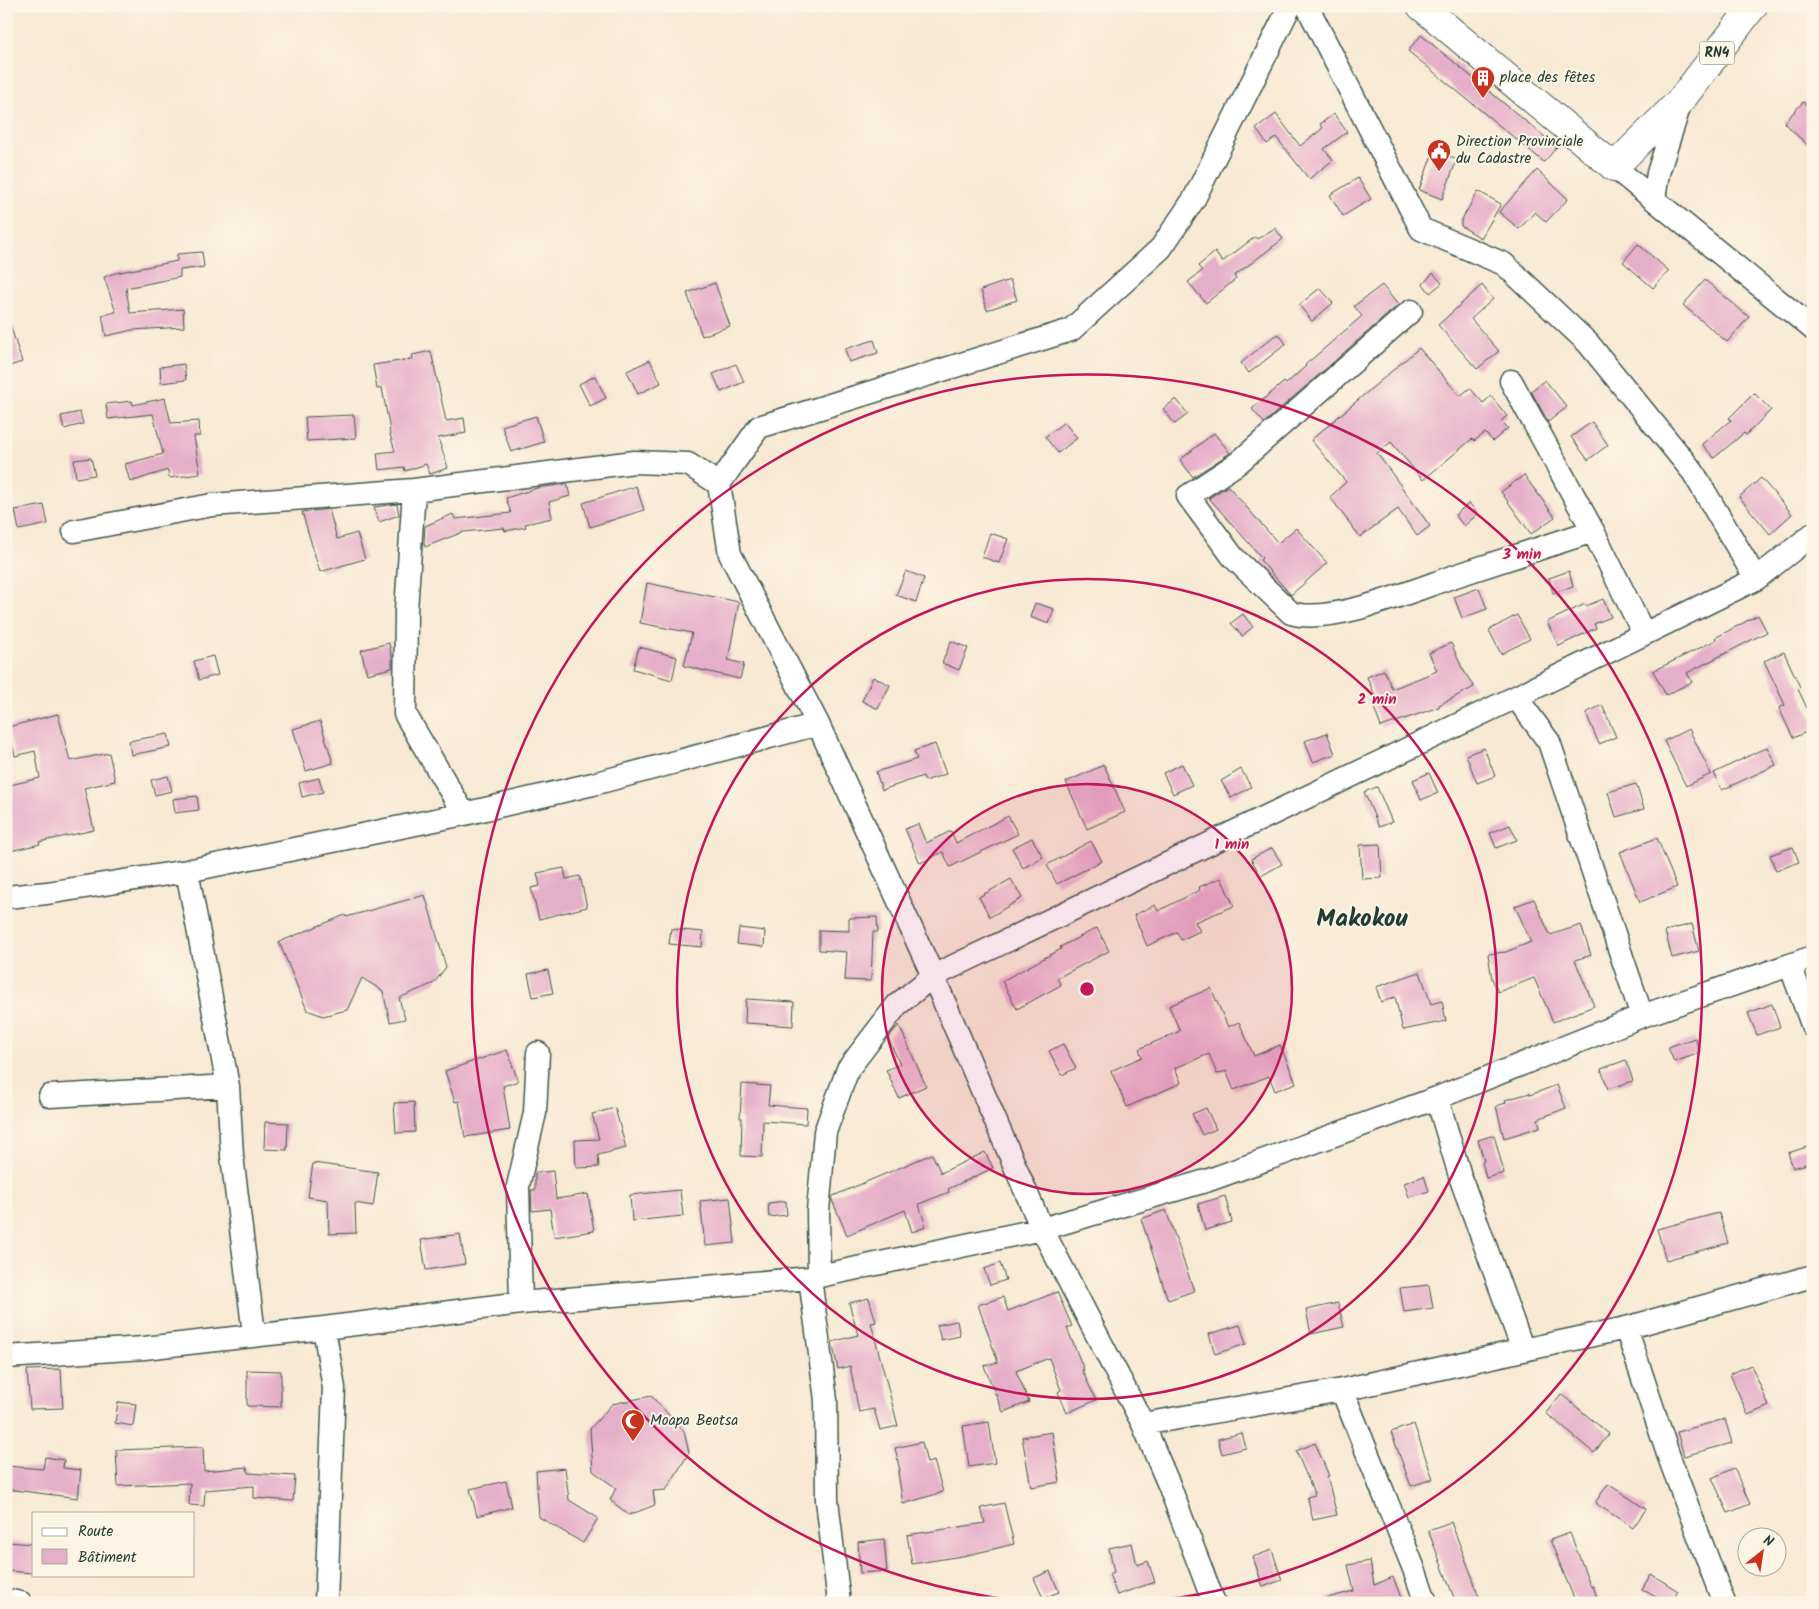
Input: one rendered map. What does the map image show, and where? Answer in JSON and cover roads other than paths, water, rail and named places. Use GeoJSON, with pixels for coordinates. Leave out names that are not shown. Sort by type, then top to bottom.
{"type":"FeatureCollection","features":[{"type":"Feature","properties":{"kind":"highway"},"geometry":{"type":"LineString","coordinates":[[1421,6],[1614,167]]}},
{"type":"Feature","properties":{"kind":"highway","name":"RN4"},"geometry":{"type":"LineString","coordinates":[[1614,167],[1681,100],[1753,6]]}},
{"type":"Feature","properties":{"kind":"street"},"geometry":{"type":"LineString","coordinates":[[1214,1603],[1169,1485],[1143,1424],[1042,1228],[933,976],[818,724],[730,554],[719,484],[759,426],[1071,330],[1161,248],[1172,232],[1194,199],[1290,6]]}},
{"type":"Feature","properties":{"kind":"street"},"geometry":{"type":"LineString","coordinates":[[1307,6],[1421,229],[1504,264],[1588,343],[1693,472],[1756,579]]}},
{"type":"Feature","properties":{"kind":"street"},"geometry":{"type":"LineString","coordinates":[[1654,199],[1658,172],[1681,100]]}},
{"type":"Feature","properties":{"kind":"street"},"geometry":{"type":"LineString","coordinates":[[1614,167],[1813,329]]}},
{"type":"Feature","properties":{"kind":"street"},"geometry":{"type":"LineString","coordinates":[[1410,311],[1238,463],[1188,496],[1233,556],[1291,613],[1309,616],[1355,610],[1592,531]]}},
{"type":"Feature","properties":{"kind":"street"},"geometry":{"type":"LineString","coordinates":[[1511,381],[1592,531],[1644,634]]}},
{"type":"Feature","properties":{"kind":"street"},"geometry":{"type":"LineString","coordinates":[[74,531],[212,505],[414,490],[634,462],[688,464],[719,484]]}},
{"type":"Feature","properties":{"kind":"street"},"geometry":{"type":"LineString","coordinates":[[414,490],[406,611],[405,714],[464,814]]}},
{"type":"Feature","properties":{"kind":"street"},"geometry":{"type":"LineString","coordinates":[[839,1603],[827,1500],[826,1400],[815,1277],[818,1211],[825,1132],[848,1069],[897,1005],[933,976],[1516,697],[1756,579],[1813,534]]}},
{"type":"Feature","properties":{"kind":"street"},"geometry":{"type":"LineString","coordinates":[[1516,697],[1549,742],[1642,1016]]}},
{"type":"Feature","properties":{"kind":"street"},"geometry":{"type":"LineString","coordinates":[[6,897],[47,893],[187,871],[464,814],[593,784],[818,724]]}},
{"type":"Feature","properties":{"kind":"street"},"geometry":{"type":"LineString","coordinates":[[187,871],[228,1086],[232,1156],[254,1334]]}},
{"type":"Feature","properties":{"kind":"street"},"geometry":{"type":"LineString","coordinates":[[6,1357],[144,1348],[521,1303],[815,1277],[1042,1228],[1209,1180],[1437,1098],[1642,1016],[1813,957]]}},
{"type":"Feature","properties":{"kind":"street"},"geometry":{"type":"LineString","coordinates":[[1790,965],[1813,1027]]}},
{"type":"Feature","properties":{"kind":"street"},"geometry":{"type":"LineString","coordinates":[[521,1303],[518,1186],[535,1112],[538,1053]]}},
{"type":"Feature","properties":{"kind":"street"},"geometry":{"type":"LineString","coordinates":[[50,1096],[228,1086]]}},
{"type":"Feature","properties":{"kind":"street"},"geometry":{"type":"LineString","coordinates":[[1437,1098],[1461,1179],[1523,1350]]}},
{"type":"Feature","properties":{"kind":"street"},"geometry":{"type":"LineString","coordinates":[[1143,1424],[1342,1390],[1626,1328],[1813,1276]]}},
{"type":"Feature","properties":{"kind":"street"},"geometry":{"type":"LineString","coordinates":[[324,1328],[334,1388],[326,1603]]}},
{"type":"Feature","properties":{"kind":"street"},"geometry":{"type":"LineString","coordinates":[[1626,1328],[1669,1457],[1724,1603]]}},
{"type":"Feature","properties":{"kind":"street"},"geometry":{"type":"LineString","coordinates":[[1342,1390],[1411,1560],[1426,1603]]}},
{"type":"Feature","properties":{"kind":"street"},"geometry":{"type":"LineString","coordinates":[[6,1600],[21,1603]]}},
{"type":"Feature","properties":{"kind":"place","name":"place des fêtes"},"geometry":{"type":"Point","coordinates":[1483,99]}},
{"type":"Feature","properties":{"kind":"place","name":"Direction Provinciale du Cadastre"},"geometry":{"type":"Point","coordinates":[1439,172]}},
{"type":"Feature","properties":{"kind":"place","name":"Moapa Beotsa"},"geometry":{"type":"Point","coordinates":[633,1442]}},
{"type":"Feature","properties":{"kind":"district","name":"Makokou"},"geometry":{"type":"Point","coordinates":[1362,919]}}]}
